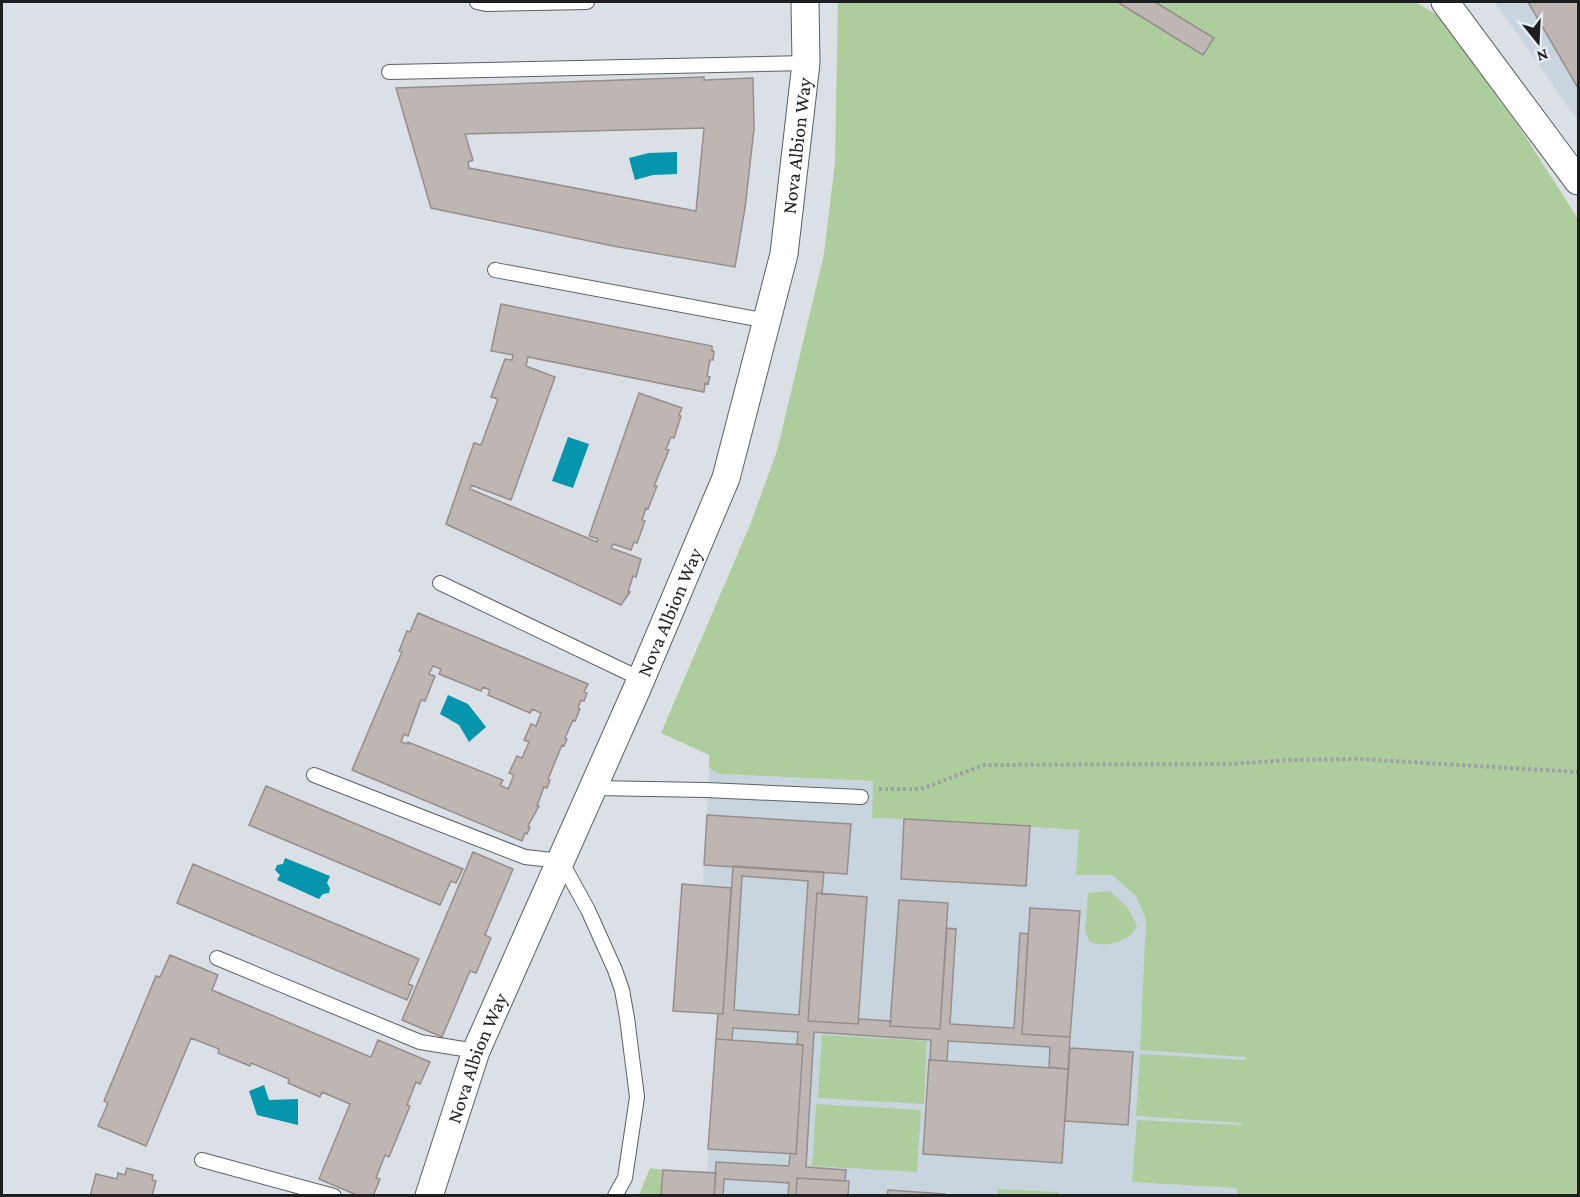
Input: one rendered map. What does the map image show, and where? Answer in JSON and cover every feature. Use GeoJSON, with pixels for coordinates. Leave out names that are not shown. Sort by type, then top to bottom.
{"type":"FeatureCollection","features":[{"type":"Feature","properties":{"kind":"street","name":"Nova Albion Way"},"geometry":{"type":"LineString","coordinates":[[429,1196],[476,1051],[641,679],[726,478],[784,254],[806,63],[805,2]]}},
{"type":"Feature","properties":{"kind":"street"},"geometry":{"type":"LineString","coordinates":[[1445,2],[1578,181]]}},
{"type":"Feature","properties":{"kind":"lane"},"geometry":{"type":"LineString","coordinates":[[477,2],[486,4],[587,2]]}},
{"type":"Feature","properties":{"kind":"lane"},"geometry":{"type":"LineString","coordinates":[[389,72],[806,63]]}},
{"type":"Feature","properties":{"kind":"lane"},"geometry":{"type":"LineString","coordinates":[[495,270],[767,321]]}},
{"type":"Feature","properties":{"kind":"lane"},"geometry":{"type":"LineString","coordinates":[[441,583],[641,679]]}},
{"type":"Feature","properties":{"kind":"lane"},"geometry":{"type":"LineString","coordinates":[[314,775],[525,857],[561,861],[588,910],[615,970],[626,1009],[637,1097],[625,1178],[615,1196]]}},
{"type":"Feature","properties":{"kind":"lane"},"geometry":{"type":"LineString","coordinates":[[593,788],[861,797]]}},
{"type":"Feature","properties":{"kind":"lane"},"geometry":{"type":"LineString","coordinates":[[217,958],[420,1042],[476,1051]]}},
{"type":"Feature","properties":{"kind":"lane"},"geometry":{"type":"LineString","coordinates":[[202,1160],[334,1196]]}},
{"type":"Feature","properties":{"kind":"path"},"geometry":{"type":"LineString","coordinates":[[861,797],[869,789],[921,789],[984,765],[1230,764],[1360,759],[1578,772]]}},
{"type":"Feature","properties":{"kind":"shaded area"},"geometry":{"type":"Polygon","coordinates":[[[1495,2],[1578,2],[1578,121],[1495,2]]]}},
{"type":"Feature","properties":{"kind":"shaded area"},"geometry":{"type":"Polygon","coordinates":[[[709,768],[719,774],[873,781],[872,818],[1079,830],[1112,875],[1136,896],[1146,919],[1145,988],[1250,995],[1238,1195],[661,1196],[663,1170],[707,1172],[717,1014],[673,1011],[682,884],[703,885],[709,768]]]}},
{"type":"Feature","properties":{"kind":"green space"},"geometry":{"type":"Polygon","coordinates":[[[838,2],[1415,2],[1439,16],[1494,87],[1578,219],[1578,1195],[1237,1196],[1237,1188],[1132,1182],[1137,1120],[1242,1125],[1241,1123],[1136,1116],[1140,1054],[1245,1060],[1246,1057],[1140,1050],[1146,919],[1136,896],[1112,875],[1076,875],[1079,830],[872,818],[873,781],[719,774],[709,768],[709,755],[661,733],[750,525],[777,451],[824,254],[835,162],[838,2]]]}},
{"type":"Feature","properties":{"kind":"green space"},"geometry":{"type":"Polygon","coordinates":[[[1110,891],[1127,907],[1137,926],[1123,940],[1116,943],[1096,944],[1090,942],[1085,931],[1088,893],[1110,891]]]}},
{"type":"Feature","properties":{"kind":"green space"},"geometry":{"type":"Polygon","coordinates":[[[822,1035],[927,1041],[924,1104],[818,1098],[822,1035]]]}},
{"type":"Feature","properties":{"kind":"green space"},"geometry":{"type":"Polygon","coordinates":[[[816,1104],[921,1110],[917,1172],[812,1166],[816,1104]]]}},
{"type":"Feature","properties":{"kind":"green space"},"geometry":{"type":"Polygon","coordinates":[[[650,1168],[663,1170],[661,1195],[639,1195],[650,1168]]]}},
{"type":"Feature","properties":{"kind":"green space"},"geometry":{"type":"Polygon","coordinates":[[[998,1189],[1059,1192],[1059,1195],[997,1195],[998,1189]]]}},
{"type":"Feature","properties":{"kind":"water"},"geometry":{"type":"Polygon","coordinates":[[[677,152],[677,174],[653,175],[635,180],[629,158],[649,153],[677,152]]]}},
{"type":"Feature","properties":{"kind":"water"},"geometry":{"type":"Polygon","coordinates":[[[568,437],[589,444],[573,488],[552,481],[568,437]]]}},
{"type":"Feature","properties":{"kind":"water"},"geometry":{"type":"Polygon","coordinates":[[[448,695],[468,704],[486,727],[469,742],[459,725],[440,714],[448,695]]]}},
{"type":"Feature","properties":{"kind":"water"},"geometry":{"type":"Polygon","coordinates":[[[285,858],[330,876],[327,883],[330,888],[329,893],[323,894],[319,899],[277,880],[280,875],[275,870],[277,865],[283,864],[285,858]]]}},
{"type":"Feature","properties":{"kind":"water"},"geometry":{"type":"Polygon","coordinates":[[[264,1085],[269,1100],[298,1099],[298,1125],[257,1115],[249,1091],[264,1085]]]}},
{"type":"Feature","properties":{"kind":"building"},"geometry":{"type":"Polygon","coordinates":[[[1120,2],[1155,2],[1214,38],[1203,55],[1120,2]]]}},
{"type":"Feature","properties":{"kind":"building"},"geometry":{"type":"Polygon","coordinates":[[[1528,2],[1578,2],[1578,88],[1528,2]]]}},
{"type":"Feature","properties":{"kind":"building"},"geometry":{"type":"Polygon","coordinates":[[[704,77],[704,80],[753,78],[754,129],[745,208],[735,267],[613,246],[431,208],[396,88],[704,77]],[[704,128],[465,134],[473,160],[468,162],[469,168],[696,211],[704,128]]]}},
{"type":"Feature","properties":{"kind":"building"},"geometry":{"type":"Polygon","coordinates":[[[501,304],[712,346],[712,351],[714,351],[707,376],[710,377],[708,384],[705,383],[704,392],[528,357],[526,366],[555,377],[511,500],[471,485],[470,489],[597,542],[598,539],[589,536],[639,393],[682,408],[674,438],[671,437],[666,449],[669,450],[654,486],[657,486],[642,520],[645,521],[637,543],[634,542],[631,550],[613,544],[611,548],[641,559],[636,577],[633,576],[628,592],[630,592],[621,605],[446,524],[474,443],[481,445],[498,399],[491,397],[505,359],[512,360],[513,355],[491,351],[501,304]]]}},
{"type":"Feature","properties":{"kind":"building"},"geometry":{"type":"Polygon","coordinates":[[[418,613],[588,684],[584,692],[587,693],[584,701],[581,700],[575,721],[573,720],[565,738],[567,739],[564,746],[562,745],[548,779],[550,780],[547,788],[544,787],[537,806],[539,806],[522,841],[352,770],[402,652],[399,651],[407,631],[410,632],[418,613]],[[433,666],[429,674],[435,676],[425,701],[421,700],[408,736],[404,734],[401,742],[408,744],[408,742],[503,780],[500,785],[508,789],[514,775],[509,773],[517,756],[522,758],[529,742],[524,740],[531,724],[536,726],[541,713],[532,709],[530,713],[488,695],[490,690],[483,687],[481,691],[439,674],[441,669],[433,666]]]}},
{"type":"Feature","properties":{"kind":"building"},"geometry":{"type":"Polygon","coordinates":[[[266,786],[463,869],[456,883],[451,881],[440,905],[249,825],[266,786]]]}},
{"type":"Feature","properties":{"kind":"building"},"geometry":{"type":"Polygon","coordinates":[[[707,815],[851,824],[847,874],[704,865],[707,815]]]}},
{"type":"Feature","properties":{"kind":"building"},"geometry":{"type":"Polygon","coordinates":[[[904,819],[1030,826],[1026,886],[901,879],[904,819]]]}},
{"type":"Feature","properties":{"kind":"building"},"geometry":{"type":"Polygon","coordinates":[[[473,852],[513,869],[485,935],[491,938],[476,973],[470,971],[442,1037],[402,1020],[473,852]]]}},
{"type":"Feature","properties":{"kind":"building"},"geometry":{"type":"Polygon","coordinates":[[[193,864],[419,959],[408,984],[413,986],[407,1000],[177,903],[193,864]]]}},
{"type":"Feature","properties":{"kind":"building"},"geometry":{"type":"Polygon","coordinates":[[[733,866],[824,872],[822,894],[817,893],[808,1021],[858,1024],[859,1019],[891,1021],[890,1026],[940,1029],[947,928],[956,929],[950,1024],[1014,1028],[1020,933],[1028,934],[1022,1034],[1070,1037],[1068,1069],[1049,1067],[1050,1047],[948,1041],[947,1061],[930,1060],[931,1040],[814,1032],[806,1167],[846,1170],[845,1181],[797,1178],[796,1196],[788,1196],[789,1183],[724,1179],[723,1196],[714,1196],[716,1162],[789,1166],[790,1153],[796,1154],[803,1045],[797,1044],[798,1032],[733,1028],[732,1040],[716,1039],[718,1014],[723,1014],[733,866]],[[742,876],[734,1010],[799,1015],[808,881],[742,876]]]}},
{"type":"Feature","properties":{"kind":"building"},"geometry":{"type":"Polygon","coordinates":[[[682,884],[731,888],[723,1014],[673,1011],[682,884]]]}},
{"type":"Feature","properties":{"kind":"building"},"geometry":{"type":"Polygon","coordinates":[[[817,893],[867,897],[858,1024],[808,1021],[817,893]]]}},
{"type":"Feature","properties":{"kind":"building"},"geometry":{"type":"Polygon","coordinates":[[[899,900],[948,903],[940,1029],[890,1026],[899,900]]]}},
{"type":"Feature","properties":{"kind":"building"},"geometry":{"type":"Polygon","coordinates":[[[1030,908],[1080,911],[1070,1037],[1022,1034],[1030,908]]]}},
{"type":"Feature","properties":{"kind":"building"},"geometry":{"type":"Polygon","coordinates":[[[170,955],[218,975],[212,990],[368,1056],[371,1057],[378,1040],[430,1062],[420,1084],[416,1082],[407,1105],[410,1106],[389,1157],[385,1155],[376,1178],[380,1179],[373,1196],[359,1196],[319,1179],[350,1104],[322,1092],[320,1097],[288,1083],[289,1079],[251,1063],[250,1066],[218,1053],[219,1049],[191,1038],[146,1146],[98,1126],[108,1103],[104,1101],[156,976],[160,977],[170,955]]]}},
{"type":"Feature","properties":{"kind":"building"},"geometry":{"type":"Polygon","coordinates":[[[716,1039],[803,1045],[796,1154],[708,1149],[716,1039]]]}},
{"type":"Feature","properties":{"kind":"building"},"geometry":{"type":"Polygon","coordinates":[[[1070,1048],[1133,1052],[1128,1125],[1065,1121],[1070,1048]]]}},
{"type":"Feature","properties":{"kind":"building"},"geometry":{"type":"Polygon","coordinates":[[[929,1060],[1068,1069],[1062,1163],[923,1154],[929,1060]]]}},
{"type":"Feature","properties":{"kind":"building"},"geometry":{"type":"Polygon","coordinates":[[[127,1168],[153,1175],[152,1180],[156,1181],[152,1196],[90,1196],[96,1174],[117,1179],[118,1173],[125,1175],[127,1168]]]}},
{"type":"Feature","properties":{"kind":"building"},"geometry":{"type":"Polygon","coordinates":[[[663,1170],[716,1173],[714,1196],[661,1196],[663,1170]]]}},
{"type":"Feature","properties":{"kind":"building"},"geometry":{"type":"Polygon","coordinates":[[[797,1178],[849,1181],[848,1196],[796,1196],[797,1178]]]}},
{"type":"Feature","properties":{"kind":"building"},"geometry":{"type":"Polygon","coordinates":[[[888,1190],[945,1194],[945,1196],[887,1196],[888,1190]]]}}]}
